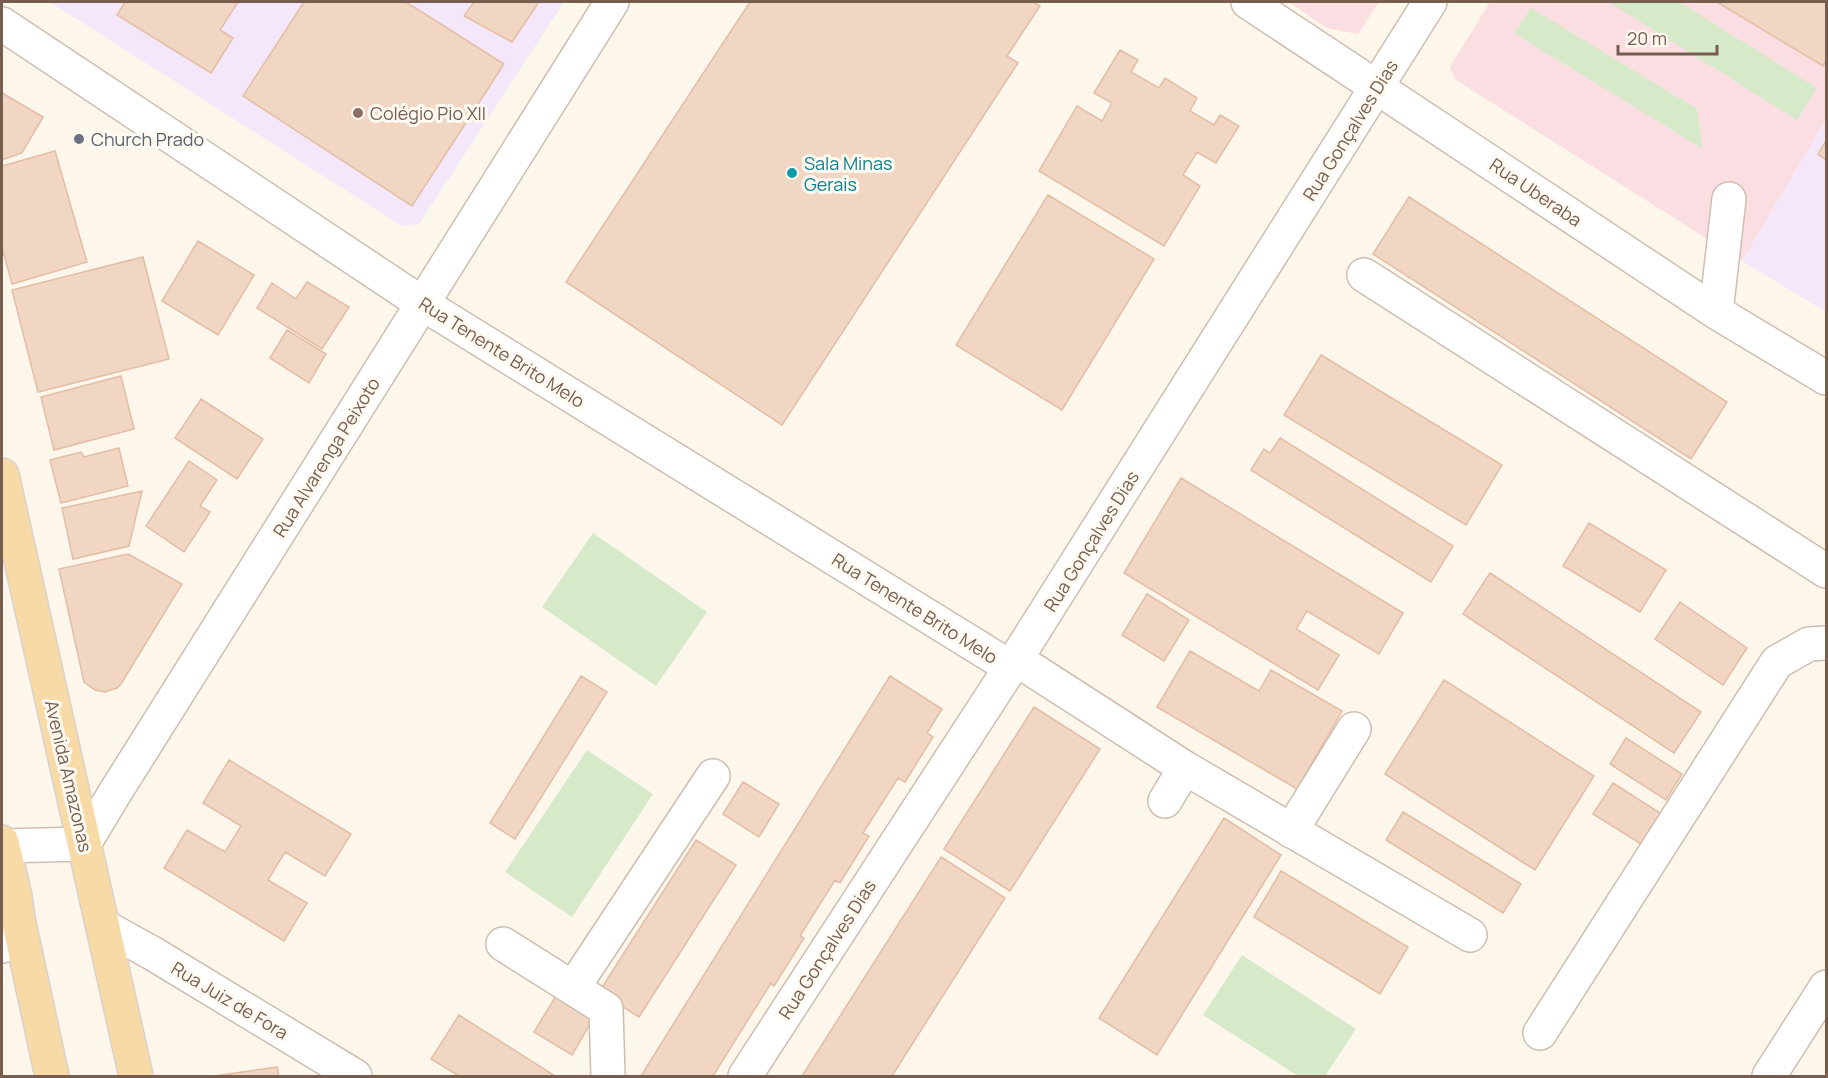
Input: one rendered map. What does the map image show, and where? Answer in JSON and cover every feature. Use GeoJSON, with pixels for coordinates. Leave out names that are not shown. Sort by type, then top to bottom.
{"type":"FeatureCollection","features":[{"type":"Feature","properties":{"kind":"main road","name":"Avenida Amazonas"},"geometry":{"type":"LineString","coordinates":[[2,475],[136,1077]]}},
{"type":"Feature","properties":{"kind":"main road"},"geometry":{"type":"LineString","coordinates":[[2,845],[15,896],[10,932],[52,1077]]}},
{"type":"Feature","properties":{"kind":"street","name":"Rua Alvarenga Peixoto"},"geometry":{"type":"LineString","coordinates":[[84,844],[612,2]]}},
{"type":"Feature","properties":{"kind":"street","name":"Rua Uberaba"},"geometry":{"type":"LineString","coordinates":[[1248,2],[1716,312],[1827,378]]}},
{"type":"Feature","properties":{"kind":"street","name":"Rua Gonçalves Dias"},"geometry":{"type":"LineString","coordinates":[[745,1077],[1013,663],[1430,2]]}},
{"type":"Feature","properties":{"kind":"street","name":"Rua Tenente Brito Melo"},"geometry":{"type":"LineString","coordinates":[[2,24],[423,303],[1185,768],[1470,935]]}},
{"type":"Feature","properties":{"kind":"street"},"geometry":{"type":"LineString","coordinates":[[1716,312],[1729,199]]}},
{"type":"Feature","properties":{"kind":"street"},"geometry":{"type":"LineString","coordinates":[[1364,275],[1827,571]]}},
{"type":"Feature","properties":{"kind":"street"},"geometry":{"type":"LineString","coordinates":[[1540,1033],[1777,662],[1809,644],[1827,643]]}},
{"type":"Feature","properties":{"kind":"street"},"geometry":{"type":"LineString","coordinates":[[1291,831],[1354,729]]}},
{"type":"Feature","properties":{"kind":"street"},"geometry":{"type":"LineString","coordinates":[[1165,801],[1185,768]]}},
{"type":"Feature","properties":{"kind":"street"},"geometry":{"type":"LineString","coordinates":[[573,988],[713,776]]}},
{"type":"Feature","properties":{"kind":"street"},"geometry":{"type":"LineString","coordinates":[[2,845],[84,844]]}},
{"type":"Feature","properties":{"kind":"street","name":"Rua Juiz de Fora"},"geometry":{"type":"LineString","coordinates":[[103,926],[152,953],[355,1077]]}},
{"type":"Feature","properties":{"kind":"street"},"geometry":{"type":"LineString","coordinates":[[503,944],[606,1009],[608,1077]]}},
{"type":"Feature","properties":{"kind":"street"},"geometry":{"type":"LineString","coordinates":[[1769,1077],[1827,987]]}},
{"type":"Feature","properties":{"kind":"shaded area","name":"Colégio Pio XII"},"geometry":{"type":"Polygon","coordinates":[[[50,2],[564,2],[419,224],[402,226],[50,2]]]}},
{"type":"Feature","properties":{"kind":"shaded area"},"geometry":{"type":"Polygon","coordinates":[[[1289,2],[1379,2],[1358,34],[1327,28],[1289,2]]]}},
{"type":"Feature","properties":{"kind":"shaded area"},"geometry":{"type":"Polygon","coordinates":[[[1490,2],[1826,2],[1826,119],[1742,261],[1456,80],[1450,67],[1490,2]]]}},
{"type":"Feature","properties":{"kind":"shaded area"},"geometry":{"type":"Polygon","coordinates":[[[1826,119],[1826,312],[1742,261],[1826,119]]]}},
{"type":"Feature","properties":{"kind":"green space"},"geometry":{"type":"Polygon","coordinates":[[[1609,2],[1679,2],[1817,88],[1797,120],[1609,2]]]}},
{"type":"Feature","properties":{"kind":"green space"},"geometry":{"type":"Polygon","coordinates":[[[1531,8],[1697,109],[1703,149],[1514,33],[1531,8]]]}},
{"type":"Feature","properties":{"kind":"green space"},"geometry":{"type":"Polygon","coordinates":[[[593,533],[707,612],[656,686],[542,607],[593,533]]]}},
{"type":"Feature","properties":{"kind":"green space"},"geometry":{"type":"Polygon","coordinates":[[[587,750],[653,794],[572,917],[505,872],[587,750]]]}},
{"type":"Feature","properties":{"kind":"green space"},"geometry":{"type":"Polygon","coordinates":[[[1242,955],[1356,1029],[1325,1076],[1298,1076],[1203,1015],[1242,955]]]}},
{"type":"Feature","properties":{"kind":"building"},"geometry":{"type":"Polygon","coordinates":[[[125,2],[238,2],[220,30],[233,38],[211,73],[117,15],[125,2]]]}},
{"type":"Feature","properties":{"kind":"building"},"geometry":{"type":"Polygon","coordinates":[[[304,2],[406,2],[504,64],[412,206],[243,96],[304,2]]]}},
{"type":"Feature","properties":{"kind":"building"},"geometry":{"type":"Polygon","coordinates":[[[474,2],[539,2],[512,42],[464,16],[474,2]]]}},
{"type":"Feature","properties":{"kind":"building","name":"Sala Minas Gerais"},"geometry":{"type":"Polygon","coordinates":[[[750,2],[1033,2],[1040,6],[1007,56],[1018,63],[782,425],[566,282],[750,2]]]}},
{"type":"Feature","properties":{"kind":"building"},"geometry":{"type":"Polygon","coordinates":[[[1717,2],[1826,2],[1826,61],[1823,66],[1717,2]]]}},
{"type":"Feature","properties":{"kind":"building"},"geometry":{"type":"Polygon","coordinates":[[[1120,50],[1138,60],[1131,72],[1159,88],[1165,78],[1197,98],[1190,111],[1214,125],[1220,115],[1239,126],[1216,163],[1197,152],[1183,175],[1200,186],[1164,246],[1039,171],[1077,106],[1102,121],[1112,103],[1094,93],[1120,50]]]}},
{"type":"Feature","properties":{"kind":"building"},"geometry":{"type":"Polygon","coordinates":[[[2,93],[43,117],[22,153],[2,160],[2,93]]]}},
{"type":"Feature","properties":{"kind":"building"},"geometry":{"type":"Polygon","coordinates":[[[1826,141],[1826,160],[1818,154],[1826,141]]]}},
{"type":"Feature","properties":{"kind":"building"},"geometry":{"type":"Polygon","coordinates":[[[55,151],[87,262],[12,284],[2,247],[2,166],[55,151]]]}},
{"type":"Feature","properties":{"kind":"building"},"geometry":{"type":"Polygon","coordinates":[[[1048,195],[1154,259],[1062,410],[956,345],[1048,195]]]}},
{"type":"Feature","properties":{"kind":"building"},"geometry":{"type":"Polygon","coordinates":[[[1409,197],[1727,402],[1691,459],[1373,254],[1409,197]]]}},
{"type":"Feature","properties":{"kind":"building"},"geometry":{"type":"Polygon","coordinates":[[[198,241],[254,275],[218,335],[162,301],[198,241]]]}},
{"type":"Feature","properties":{"kind":"building"},"geometry":{"type":"Polygon","coordinates":[[[143,257],[169,359],[38,392],[12,290],[143,257]]]}},
{"type":"Feature","properties":{"kind":"building"},"geometry":{"type":"Polygon","coordinates":[[[307,282],[349,307],[322,349],[257,308],[272,283],[296,299],[307,282]]]}},
{"type":"Feature","properties":{"kind":"building"},"geometry":{"type":"Polygon","coordinates":[[[287,330],[326,354],[309,383],[270,358],[287,330]]]}},
{"type":"Feature","properties":{"kind":"building"},"geometry":{"type":"Polygon","coordinates":[[[1321,355],[1502,465],[1466,525],[1284,415],[1321,355]]]}},
{"type":"Feature","properties":{"kind":"building"},"geometry":{"type":"Polygon","coordinates":[[[121,376],[134,429],[54,450],[41,397],[121,376]]]}},
{"type":"Feature","properties":{"kind":"building"},"geometry":{"type":"Polygon","coordinates":[[[201,399],[263,439],[237,479],[175,438],[201,399]]]}},
{"type":"Feature","properties":{"kind":"building"},"geometry":{"type":"Polygon","coordinates":[[[1280,438],[1453,546],[1431,582],[1251,470],[1264,449],[1270,453],[1280,438]]]}},
{"type":"Feature","properties":{"kind":"building"},"geometry":{"type":"Polygon","coordinates":[[[119,448],[128,486],[61,503],[50,460],[81,452],[84,457],[119,448]]]}},
{"type":"Feature","properties":{"kind":"building"},"geometry":{"type":"Polygon","coordinates":[[[189,461],[217,480],[200,506],[210,512],[184,552],[146,526],[189,461]]]}},
{"type":"Feature","properties":{"kind":"building"},"geometry":{"type":"Polygon","coordinates":[[[1181,478],[1403,613],[1379,654],[1307,611],[1296,629],[1339,655],[1318,690],[1124,573],[1181,478]]]}},
{"type":"Feature","properties":{"kind":"building"},"geometry":{"type":"Polygon","coordinates":[[[142,491],[129,546],[73,559],[62,508],[142,491]]]}},
{"type":"Feature","properties":{"kind":"building"},"geometry":{"type":"Polygon","coordinates":[[[1589,523],[1666,570],[1640,612],[1563,566],[1589,523]]]}},
{"type":"Feature","properties":{"kind":"building"},"geometry":{"type":"Polygon","coordinates":[[[128,554],[182,584],[121,684],[105,692],[95,690],[84,682],[59,569],[128,554]]]}},
{"type":"Feature","properties":{"kind":"building"},"geometry":{"type":"Polygon","coordinates":[[[1490,573],[1701,712],[1674,753],[1463,614],[1490,573]]]}},
{"type":"Feature","properties":{"kind":"building"},"geometry":{"type":"Polygon","coordinates":[[[1147,594],[1189,620],[1164,661],[1122,635],[1147,594]]]}},
{"type":"Feature","properties":{"kind":"building"},"geometry":{"type":"Polygon","coordinates":[[[1680,602],[1747,648],[1723,685],[1655,639],[1680,602]]]}},
{"type":"Feature","properties":{"kind":"building"},"geometry":{"type":"Polygon","coordinates":[[[1190,651],[1259,691],[1271,670],[1342,711],[1297,789],[1157,707],[1190,651]]]}},
{"type":"Feature","properties":{"kind":"building"},"geometry":{"type":"Polygon","coordinates":[[[581,676],[607,692],[515,839],[490,823],[581,676]]]}},
{"type":"Feature","properties":{"kind":"building"},"geometry":{"type":"Polygon","coordinates":[[[890,676],[942,709],[927,733],[933,737],[905,782],[898,778],[863,833],[869,836],[840,883],[835,880],[800,936],[804,938],[774,986],[771,983],[713,1076],[641,1076],[890,676]]]}},
{"type":"Feature","properties":{"kind":"building"},"geometry":{"type":"Polygon","coordinates":[[[1444,680],[1594,776],[1535,870],[1385,774],[1444,680]]]}},
{"type":"Feature","properties":{"kind":"building"},"geometry":{"type":"Polygon","coordinates":[[[1034,707],[1100,749],[1010,891],[944,849],[1034,707]]]}},
{"type":"Feature","properties":{"kind":"building"},"geometry":{"type":"Polygon","coordinates":[[[1626,738],[1682,774],[1666,800],[1610,764],[1626,738]]]}},
{"type":"Feature","properties":{"kind":"building"},"geometry":{"type":"Polygon","coordinates":[[[229,760],[351,834],[325,876],[285,852],[268,880],[307,903],[284,941],[164,868],[187,830],[225,852],[241,826],[203,803],[229,760]]]}},
{"type":"Feature","properties":{"kind":"building"},"geometry":{"type":"Polygon","coordinates":[[[743,782],[779,804],[759,837],[723,814],[743,782]]]}},
{"type":"Feature","properties":{"kind":"building"},"geometry":{"type":"Polygon","coordinates":[[[1613,783],[1660,813],[1641,844],[1593,814],[1613,783]]]}},
{"type":"Feature","properties":{"kind":"building"},"geometry":{"type":"Polygon","coordinates":[[[1403,812],[1521,884],[1503,913],[1386,840],[1403,812]]]}},
{"type":"Feature","properties":{"kind":"building"},"geometry":{"type":"Polygon","coordinates":[[[1224,818],[1281,855],[1157,1055],[1099,1018],[1224,818]]]}},
{"type":"Feature","properties":{"kind":"building"},"geometry":{"type":"Polygon","coordinates":[[[696,840],[736,865],[639,1017],[599,992],[696,840]]]}},
{"type":"Feature","properties":{"kind":"building"},"geometry":{"type":"Polygon","coordinates":[[[941,857],[1005,898],[892,1076],[802,1076],[941,857]]]}},
{"type":"Feature","properties":{"kind":"building"},"geometry":{"type":"Polygon","coordinates":[[[1281,871],[1408,947],[1380,994],[1254,917],[1281,871]]]}},
{"type":"Feature","properties":{"kind":"building"},"geometry":{"type":"Polygon","coordinates":[[[559,991],[596,1014],[572,1055],[534,1032],[559,991]]]}},
{"type":"Feature","properties":{"kind":"building"},"geometry":{"type":"Polygon","coordinates":[[[459,1015],[555,1076],[459,1076],[431,1059],[459,1015]]]}},
{"type":"Feature","properties":{"kind":"building"},"geometry":{"type":"Polygon","coordinates":[[[277,1067],[279,1076],[215,1076],[277,1067]]]}},
{"type":"Feature","properties":{"kind":"place","name":"Colégio Pio XII"},"geometry":{"type":"Point","coordinates":[358,113]}},
{"type":"Feature","properties":{"kind":"place","name":"Church Prado"},"geometry":{"type":"Point","coordinates":[79,139]}},
{"type":"Feature","properties":{"kind":"place","name":"Sala Minas Gerais"},"geometry":{"type":"Point","coordinates":[792,173]}}]}
